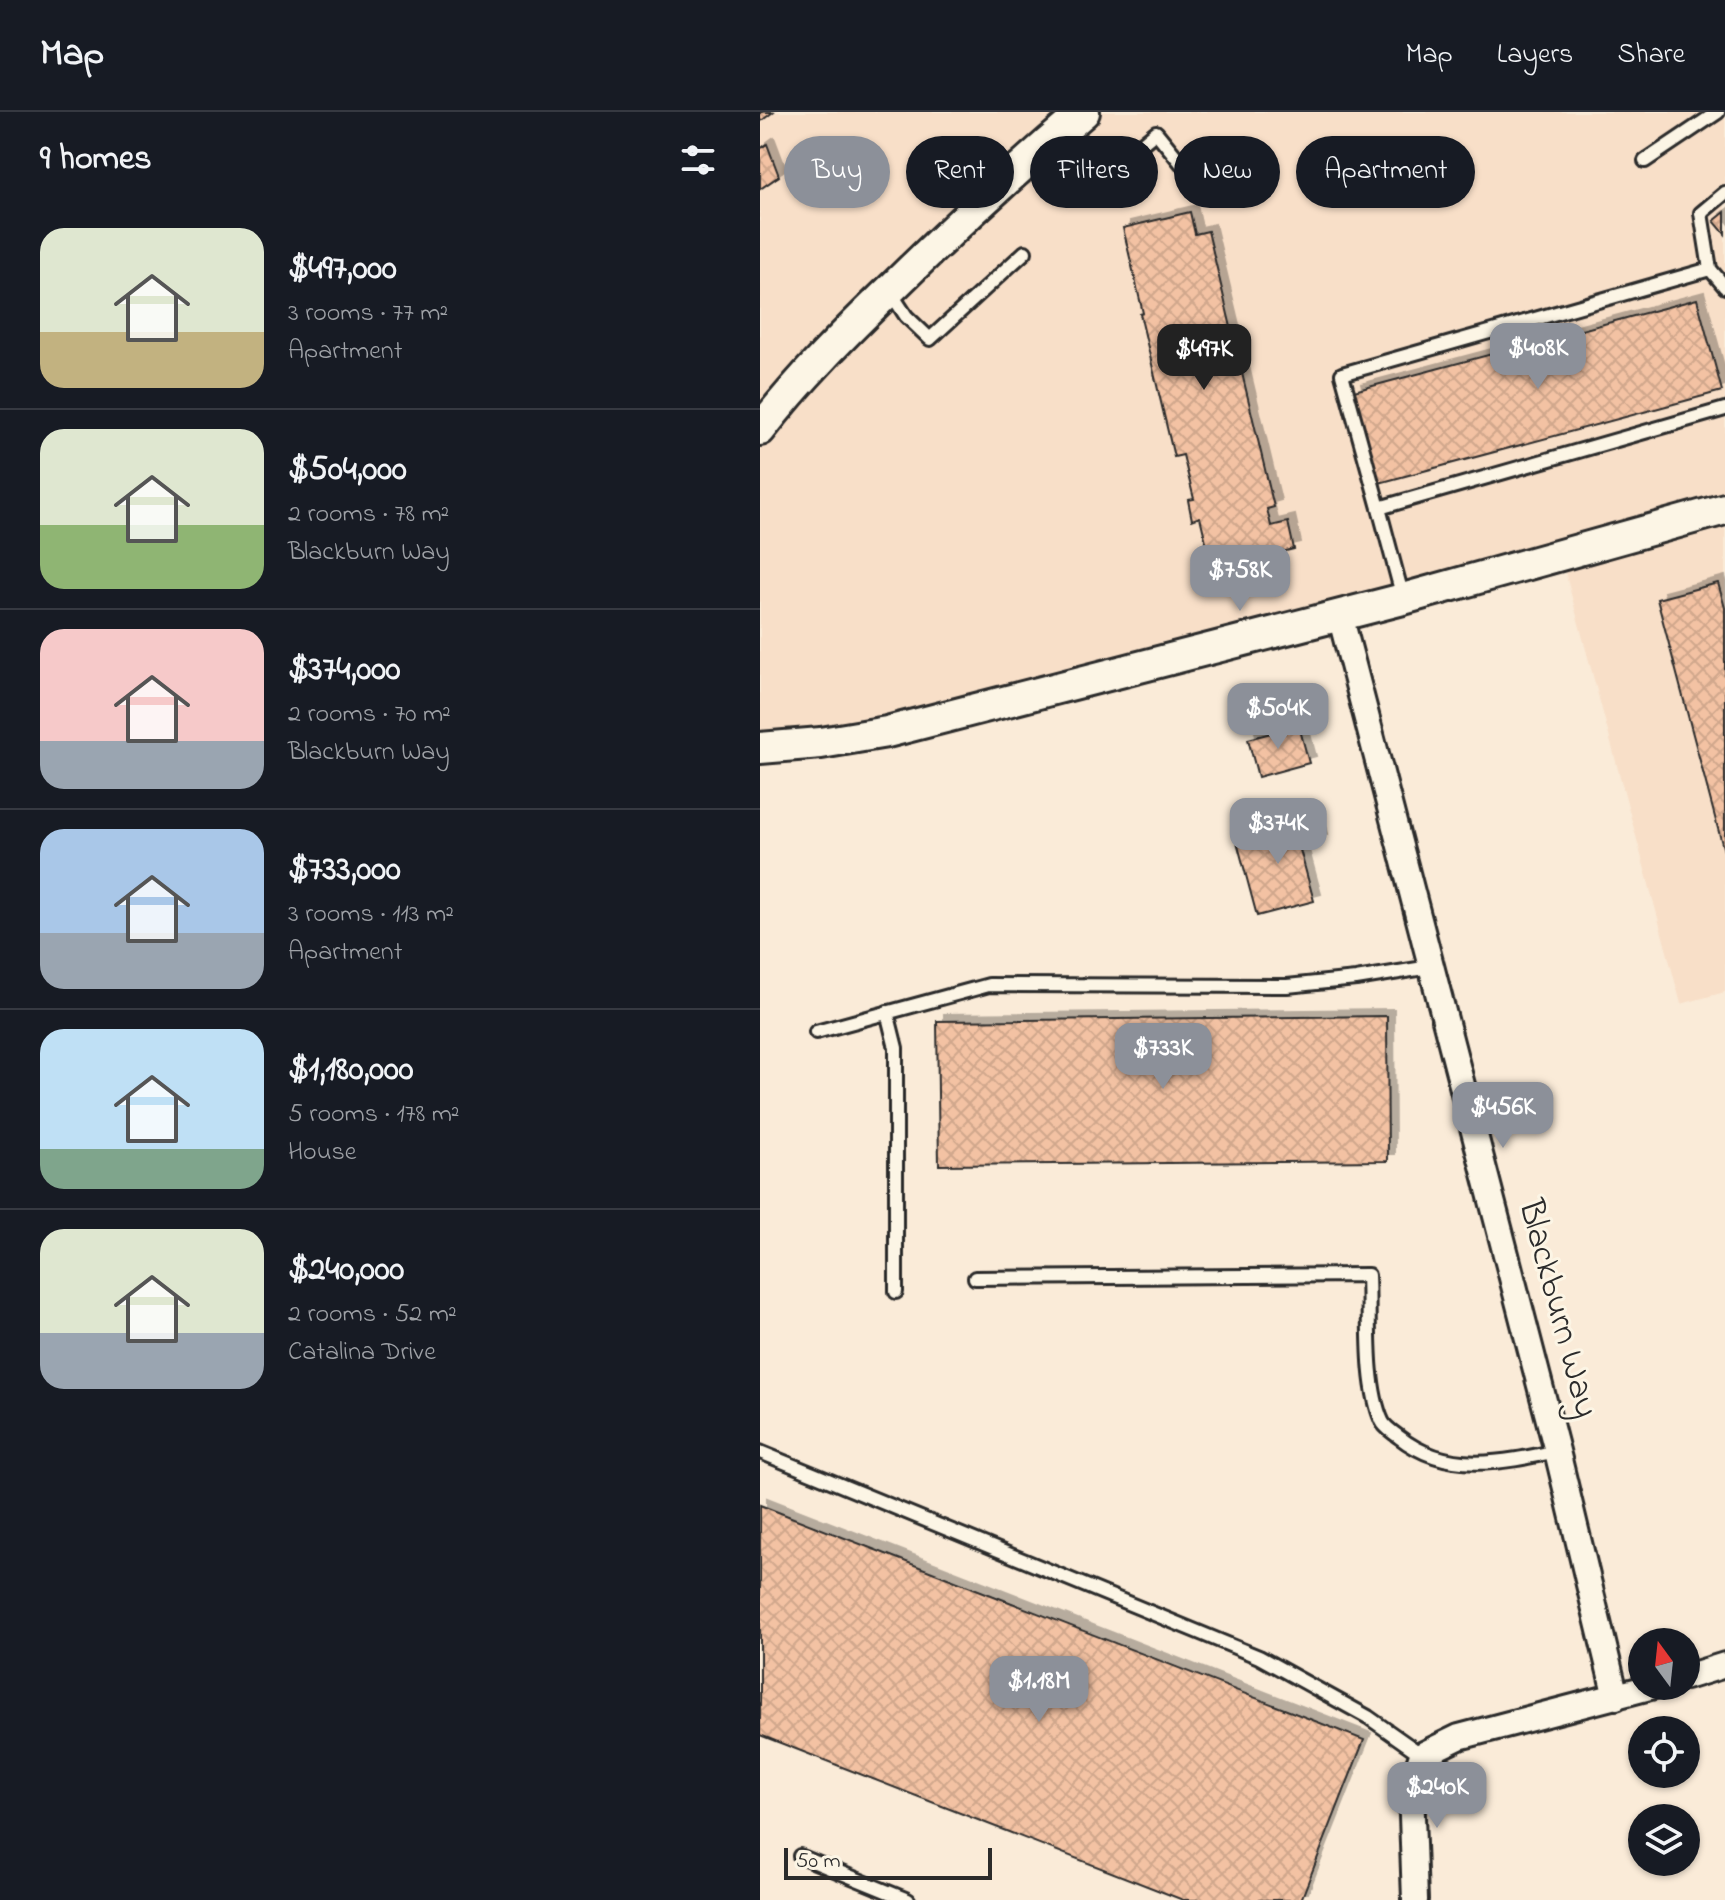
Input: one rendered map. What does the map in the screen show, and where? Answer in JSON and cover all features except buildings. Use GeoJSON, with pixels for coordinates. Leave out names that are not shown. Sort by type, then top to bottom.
{"type":"FeatureCollection","features":[{"type":"Feature","properties":{"kind":"street"},"geometry":{"type":"LineString","coordinates":[[761,427],[889,290],[981,200],[1084,112]]}},
{"type":"Feature","properties":{"kind":"street"},"geometry":{"type":"LineString","coordinates":[[760,748],[821,743],[887,732],[1403,599],[1725,509]]}},
{"type":"Feature","properties":{"kind":"street","name":"Blackburn Way"},"geometry":{"type":"LineString","coordinates":[[1340,615],[1557,1451],[1616,1697]]}},
{"type":"Feature","properties":{"kind":"street"},"geometry":{"type":"LineString","coordinates":[[1700,1673],[1725,1665]]}},
{"type":"Feature","properties":{"kind":"street"},"geometry":{"type":"LineString","coordinates":[[1415,1900],[1411,1788],[1422,1755],[1459,1737],[1628,1694]]}},
{"type":"Feature","properties":{"kind":"lane"},"geometry":{"type":"LineString","coordinates":[[1645,161],[1718,112]]}},
{"type":"Feature","properties":{"kind":"lane"},"geometry":{"type":"LineString","coordinates":[[1151,136],[1156,132],[1174,154]]}},
{"type":"Feature","properties":{"kind":"lane"},"geometry":{"type":"LineString","coordinates":[[1725,193],[1701,213],[1710,269],[1725,287]]}},
{"type":"Feature","properties":{"kind":"lane"},"geometry":{"type":"LineString","coordinates":[[889,290],[906,316],[930,339],[1025,252]]}},
{"type":"Feature","properties":{"kind":"lane"},"geometry":{"type":"LineString","coordinates":[[1403,599],[1342,374],[1710,269]]}},
{"type":"Feature","properties":{"kind":"lane"},"geometry":{"type":"LineString","coordinates":[[1379,508],[1725,409]]}},
{"type":"Feature","properties":{"kind":"lane"},"geometry":{"type":"LineString","coordinates":[[816,1032],[989,985],[1287,986],[1430,967]]}},
{"type":"Feature","properties":{"kind":"lane"},"geometry":{"type":"LineString","coordinates":[[887,1012],[896,1048],[896,1292]]}},
{"type":"Feature","properties":{"kind":"lane"},"geometry":{"type":"LineString","coordinates":[[975,1278],[1368,1275],[1373,1392],[1383,1425],[1414,1449],[1447,1461],[1504,1463],[1557,1451]]}},
{"type":"Feature","properties":{"kind":"lane"},"geometry":{"type":"LineString","coordinates":[[760,1452],[1259,1657],[1368,1717],[1422,1755]]}},
{"type":"Feature","properties":{"kind":"lane"},"geometry":{"type":"LineString","coordinates":[[800,1856],[884,1896],[908,1900]]}},
{"type":"Feature","properties":{"kind":"shaded area"},"geometry":{"type":"Polygon","coordinates":[[[760,112],[1725,112],[1725,992],[1681,1004],[1560,553],[760,755],[760,112]]]}}]}
